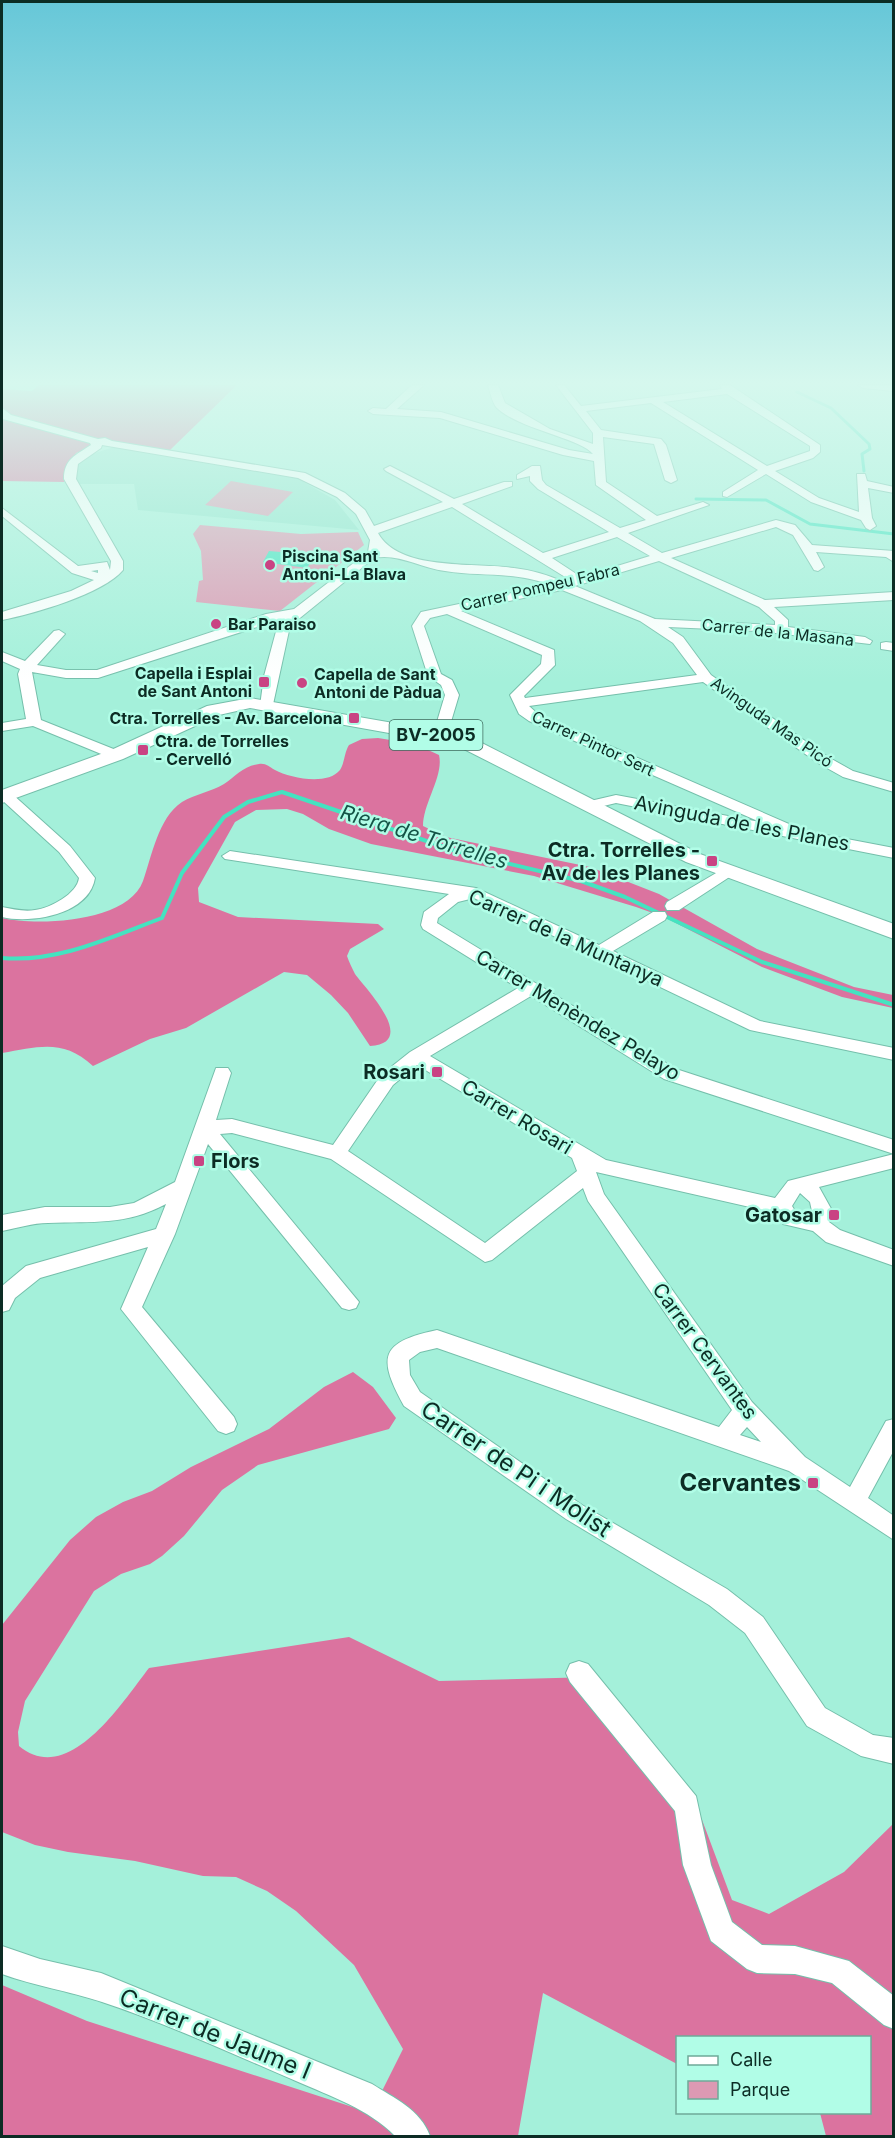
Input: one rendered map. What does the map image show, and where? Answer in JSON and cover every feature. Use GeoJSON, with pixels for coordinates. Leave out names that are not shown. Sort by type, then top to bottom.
{"type":"FeatureCollection","features":[{"type":"Feature","properties":{"kind":"main road","name":"BV-2005"},"geometry":{"type":"LineString","coordinates":[[4,796],[116,755],[214,710],[241,704],[267,706],[440,735],[469,743],[693,858],[894,932]]}},
{"type":"Feature","properties":{"kind":"street"},"geometry":{"type":"LineString","coordinates":[[2,616],[72,597],[105,580],[117,570],[117,561],[73,485]]}},
{"type":"Feature","properties":{"kind":"street","name":"Avinguda Mas Picó"},"geometry":{"type":"LineString","coordinates":[[321,485],[341,495],[361,512],[374,536],[394,553]]}},
{"type":"Feature","properties":{"kind":"street"},"geometry":{"type":"LineString","coordinates":[[417,485],[484,520],[542,557],[564,578]]}},
{"type":"Feature","properties":{"kind":"street"},"geometry":{"type":"LineString","coordinates":[[267,706],[271,676],[284,624],[374,554],[374,536],[451,504],[506,485]]}},
{"type":"Feature","properties":{"kind":"street"},"geometry":{"type":"LineString","coordinates":[[540,485],[616,533],[660,557],[763,604],[782,620],[781,630]]}},
{"type":"Feature","properties":{"kind":"street"},"geometry":{"type":"LineString","coordinates":[[602,485],[656,521]]}},
{"type":"Feature","properties":{"kind":"street"},"geometry":{"type":"LineString","coordinates":[[727,494],[742,485]]}},
{"type":"Feature","properties":{"kind":"street"},"geometry":{"type":"LineString","coordinates":[[790,485],[815,500],[868,523],[863,485]]}},
{"type":"Feature","properties":{"kind":"street"},"geometry":{"type":"LineString","coordinates":[[878,485],[893,490]]}},
{"type":"Feature","properties":{"kind":"street"},"geometry":{"type":"LineString","coordinates":[[542,557],[703,505]]}},
{"type":"Feature","properties":{"kind":"street"},"geometry":{"type":"LineString","coordinates":[[2,511],[76,570],[103,565],[105,580]]}},
{"type":"Feature","properties":{"kind":"street","name":"Carrer Pompeu Fabra"},"geometry":{"type":"LineString","coordinates":[[440,735],[452,695],[451,688],[435,676],[418,626],[425,615],[564,578],[660,557],[766,525],[785,524],[794,528],[807,548]]}},
{"type":"Feature","properties":{"kind":"street"},"geometry":{"type":"LineString","coordinates":[[807,548],[892,556]]}},
{"type":"Feature","properties":{"kind":"street"},"geometry":{"type":"LineString","coordinates":[[807,548],[818,567]]}},
{"type":"Feature","properties":{"kind":"street","name":"Avinguda Mas Picó"},"geometry":{"type":"LineString","coordinates":[[374,554],[394,553],[446,568],[513,571],[564,578],[655,623],[678,640],[706,678],[823,760],[848,774],[894,788]]}},
{"type":"Feature","properties":{"kind":"street"},"geometry":{"type":"LineString","coordinates":[[763,604],[894,596]]}},
{"type":"Feature","properties":{"kind":"street","name":"Carrer Pintor Sert"},"geometry":{"type":"LineString","coordinates":[[446,609],[549,653],[548,665],[517,695],[524,711],[547,724],[799,834]]}},
{"type":"Feature","properties":{"kind":"street"},"geometry":{"type":"LineString","coordinates":[[2,656],[27,667],[66,674],[98,674],[271,617],[296,613]]}},
{"type":"Feature","properties":{"kind":"street"},"geometry":{"type":"LineString","coordinates":[[271,617],[284,624]]}},
{"type":"Feature","properties":{"kind":"street","name":"Carrer de la Masana"},"geometry":{"type":"LineString","coordinates":[[655,623],[781,630],[865,641]]}},
{"type":"Feature","properties":{"kind":"street"},"geometry":{"type":"LineString","coordinates":[[34,722],[25,674],[27,667],[59,634]]}},
{"type":"Feature","properties":{"kind":"street"},"geometry":{"type":"LineString","coordinates":[[519,703],[706,678]]}},
{"type":"Feature","properties":{"kind":"street"},"geometry":{"type":"LineString","coordinates":[[2,728],[34,722],[116,755]]}},
{"type":"Feature","properties":{"kind":"street"},"geometry":{"type":"LineString","coordinates":[[2,912],[28,917],[43,915],[74,897],[84,888],[87,879],[85,871],[74,858],[4,796]]}},
{"type":"Feature","properties":{"kind":"street","name":"Avinguda de les Planes"},"geometry":{"type":"LineString","coordinates":[[591,805],[616,800],[894,853]]}},
{"type":"Feature","properties":{"kind":"street","name":"Carrer de la Muntanya"},"geometry":{"type":"LineString","coordinates":[[230,856],[476,893],[756,1026],[894,1054]]}},
{"type":"Feature","properties":{"kind":"street"},"geometry":{"type":"LineString","coordinates":[[673,906],[728,871]]}},
{"type":"Feature","properties":{"kind":"street","name":"Carrer Menèndez Pelayo"},"geometry":{"type":"LineString","coordinates":[[476,893],[453,898],[430,916],[429,925],[670,1074],[894,1147]]}},
{"type":"Feature","properties":{"kind":"street"},"geometry":{"type":"LineString","coordinates":[[601,951],[659,916]]}},
{"type":"Feature","properties":{"kind":"street"},"geometry":{"type":"LineString","coordinates":[[337,1153],[387,1080],[416,1056],[531,988]]}},
{"type":"Feature","properties":{"kind":"street","name":"Carrer Rosari"},"geometry":{"type":"LineString","coordinates":[[416,1056],[584,1165],[622,1169],[782,1207]]}},
{"type":"Feature","properties":{"kind":"street"},"geometry":{"type":"LineString","coordinates":[[222,1073],[205,1128],[165,1234],[131,1309],[226,1424]]}},
{"type":"Feature","properties":{"kind":"street"},"geometry":{"type":"LineString","coordinates":[[205,1128],[232,1125],[337,1153],[485,1254],[584,1165]]}},
{"type":"Feature","properties":{"kind":"street"},"geometry":{"type":"LineString","coordinates":[[205,1128],[349,1302]]}},
{"type":"Feature","properties":{"kind":"street"},"geometry":{"type":"LineString","coordinates":[[894,1161],[795,1185],[785,1198],[782,1207],[790,1219],[801,1223],[818,1224],[833,1236],[894,1258]]}},
{"type":"Feature","properties":{"kind":"street","name":"Carrer Cervantes"},"geometry":{"type":"LineString","coordinates":[[584,1165],[595,1196],[744,1409],[797,1464],[894,1529]]}},
{"type":"Feature","properties":{"kind":"street"},"geometry":{"type":"LineString","coordinates":[[595,1196],[599,1187],[622,1169]]}},
{"type":"Feature","properties":{"kind":"street"},"geometry":{"type":"LineString","coordinates":[[802,1185],[813,1190],[819,1200],[824,1214],[818,1224]]}},
{"type":"Feature","properties":{"kind":"street"},"geometry":{"type":"LineString","coordinates":[[2,1223],[45,1215],[110,1215],[138,1210],[181,1187]]}},
{"type":"Feature","properties":{"kind":"street"},"geometry":{"type":"LineString","coordinates":[[2,1304],[7,1293],[33,1272],[165,1234]]}},
{"type":"Feature","properties":{"kind":"street","name":"Carrer de Pi i Molist"},"geometry":{"type":"LineString","coordinates":[[797,1464],[437,1339],[414,1344],[398,1356],[399,1376],[412,1399],[574,1512],[718,1597],[754,1625],[816,1717],[870,1747],[894,1751]]}},
{"type":"Feature","properties":{"kind":"street"},"geometry":{"type":"LineString","coordinates":[[723,1438],[739,1421],[744,1409]]}},
{"type":"Feature","properties":{"kind":"street"},"geometry":{"type":"LineString","coordinates":[[854,1501],[894,1428]]}},
{"type":"Feature","properties":{"kind":"street"},"geometry":{"type":"LineString","coordinates":[[579,1673],[687,1805],[698,1865],[721,1931],[757,1959],[795,1960],[839,1971],[894,2015]]}},
{"type":"Feature","properties":{"kind":"street","name":"Carrer de Jaume I"},"geometry":{"type":"LineString","coordinates":[[2,1960],[40,1973],[101,1987],[286,2062],[361,2095],[395,2115],[415,2136]]}},
{"type":"Feature","properties":{"kind":"shaded area"},"geometry":{"type":"Polygon","coordinates":[[[134,485],[309,485],[335,500],[359,530],[138,510],[134,485]]]}},
{"type":"Feature","properties":{"kind":"shaded area"},"geometry":{"type":"Polygon","coordinates":[[[269,551],[315,555],[307,568],[263,562],[269,551]]]}},
{"type":"Feature","properties":{"kind":"shaded area"},"geometry":{"type":"Polygon","coordinates":[[[378,738],[415,744],[439,755],[439,772],[426,808],[423,826],[446,837],[590,867],[659,894],[757,949],[854,987],[893,995],[893,1008],[842,997],[762,967],[664,917],[636,907],[534,876],[371,844],[329,829],[303,814],[287,809],[256,810],[235,822],[198,888],[199,902],[238,917],[378,924],[384,929],[350,949],[347,956],[355,974],[385,1014],[390,1026],[390,1036],[384,1043],[370,1046],[348,1013],[307,975],[284,972],[186,1028],[150,1039],[93,1066],[82,1057],[61,1048],[39,1047],[2,1053],[2,918],[36,922],[58,921],[101,913],[119,906],[134,895],[143,881],[161,827],[182,802],[219,787],[244,769],[259,764],[299,778],[326,778],[340,770],[349,745],[362,739],[378,738]]]}},
{"type":"Feature","properties":{"kind":"shaded area"},"geometry":{"type":"Polygon","coordinates":[[[353,1372],[373,1387],[396,1418],[389,1429],[258,1465],[222,1490],[184,1536],[162,1556],[150,1564],[121,1574],[94,1591],[25,1701],[18,1732],[19,1746],[38,1756],[57,1756],[75,1748],[93,1735],[110,1718],[149,1668],[349,1637],[439,1681],[594,1677],[695,1801],[732,1900],[769,1914],[844,1872],[893,1824],[893,2136],[826,2136],[820,2114],[871,2114],[871,2036],[676,2036],[676,2063],[543,1993],[518,2136],[2,2136],[2,1985],[87,2021],[371,2113],[403,2049],[354,1965],[296,1911],[267,1891],[236,1877],[203,1876],[135,1861],[68,1852],[35,1845],[2,1832],[2,1625],[70,1540],[96,1517],[123,1502],[152,1491],[191,1467],[269,1429],[324,1387],[353,1372]]]}},
{"type":"Feature","properties":{"kind":"green space"},"geometry":{"type":"Polygon","coordinates":[[[227,485],[252,485],[293,492],[268,516],[205,505],[227,485]]]}},
{"type":"Feature","properties":{"kind":"green space","name":"Piscina Sant Antoni-La Blava"},"geometry":{"type":"Polygon","coordinates":[[[200,525],[301,534],[358,532],[364,545],[280,611],[196,602],[199,581],[203,580],[201,551],[193,534],[200,525]]]}},
{"type":"Feature","properties":{"kind":"waterway"},"geometry":{"type":"LineString","coordinates":[[696,499],[766,500],[810,524],[894,534]]}},
{"type":"Feature","properties":{"kind":"waterway","name":"Riera de Torrelles"},"geometry":{"type":"LineString","coordinates":[[2,958],[43,957],[64,953],[162,918],[182,873],[224,817],[248,802],[282,792],[456,851],[581,881],[625,897],[762,962],[894,1005]]}},
{"type":"Feature","properties":{"kind":"place","name":"Piscina Sant Antoni-La Blava"},"geometry":{"type":"Point","coordinates":[270,565]}},
{"type":"Feature","properties":{"kind":"place","name":"Bar Paraiso"},"geometry":{"type":"Point","coordinates":[216,624]}},
{"type":"Feature","properties":{"kind":"place","name":"Capella i Esplai de Sant Antoni"},"geometry":{"type":"Point","coordinates":[264,682]}},
{"type":"Feature","properties":{"kind":"place","name":"Capella de Sant Antoni de Pàdua"},"geometry":{"type":"Point","coordinates":[302,683]}},
{"type":"Feature","properties":{"kind":"place","name":"Ctra. Torrelles - Av. Barcelona"},"geometry":{"type":"Point","coordinates":[354,718]}},
{"type":"Feature","properties":{"kind":"place","name":"Ctra. de Torrelles - Cervelló"},"geometry":{"type":"Point","coordinates":[143,750]}},
{"type":"Feature","properties":{"kind":"place","name":"Ctra. Torrelles - Av de les Planes"},"geometry":{"type":"Point","coordinates":[712,861]}},
{"type":"Feature","properties":{"kind":"place","name":"Rosari"},"geometry":{"type":"Point","coordinates":[437,1072]}},
{"type":"Feature","properties":{"kind":"place","name":"Flors"},"geometry":{"type":"Point","coordinates":[199,1161]}},
{"type":"Feature","properties":{"kind":"place","name":"Gatosar"},"geometry":{"type":"Point","coordinates":[834,1215]}},
{"type":"Feature","properties":{"kind":"place","name":"Cervantes"},"geometry":{"type":"Point","coordinates":[813,1483]}}]}
